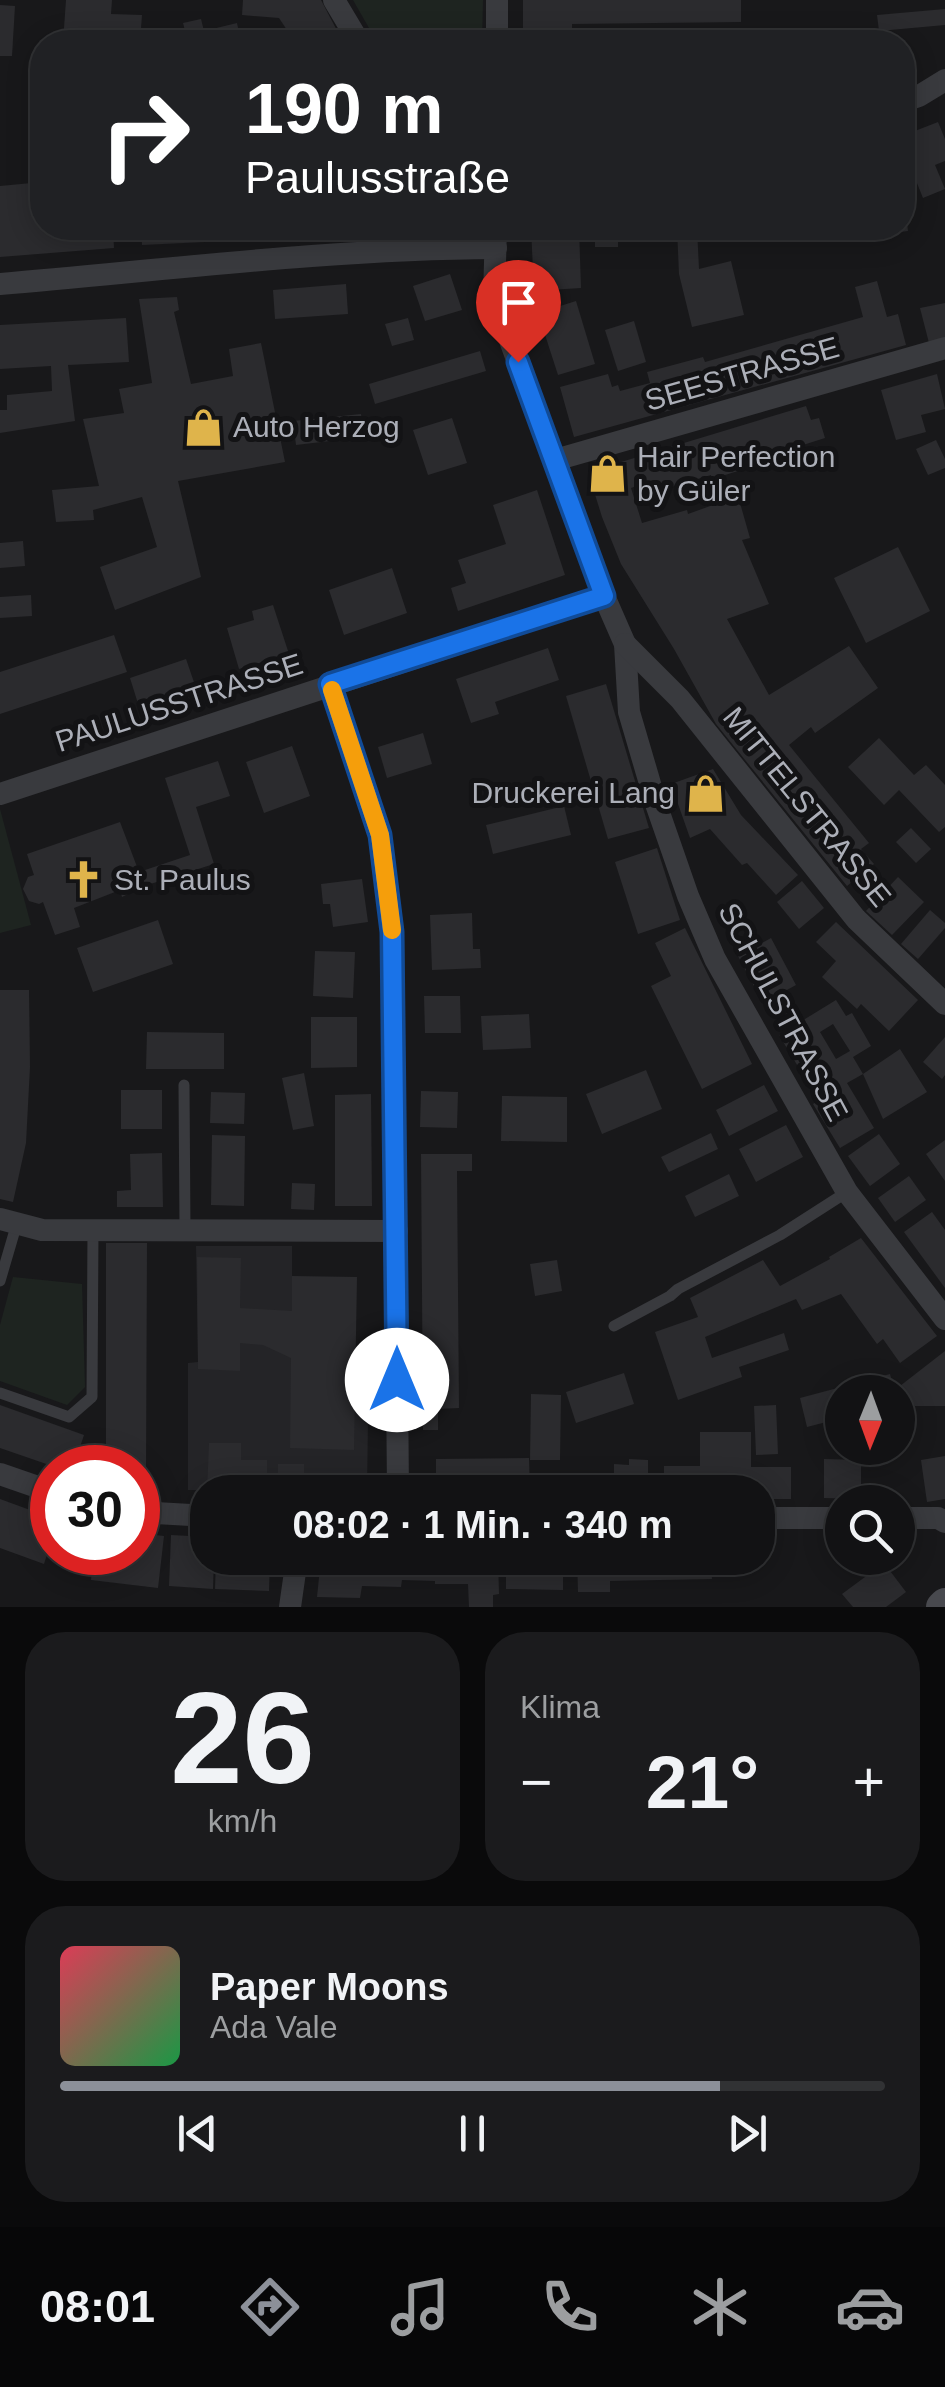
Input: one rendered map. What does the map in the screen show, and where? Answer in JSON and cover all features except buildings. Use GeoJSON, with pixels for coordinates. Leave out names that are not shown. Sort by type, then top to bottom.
{"type":"FeatureCollection","features":[{"type":"Feature","properties":{"kind":"street"},"geometry":{"type":"LineString","coordinates":[[334,0],[352,30]]}},
{"type":"Feature","properties":{"kind":"street"},"geometry":{"type":"LineString","coordinates":[[496,0],[497,30]]}},
{"type":"Feature","properties":{"kind":"street"},"geometry":{"type":"LineString","coordinates":[[915,97],[945,80]]}},
{"type":"Feature","properties":{"kind":"street"},"geometry":{"type":"LineString","coordinates":[[0,284],[290,257],[407,240]]}},
{"type":"Feature","properties":{"kind":"street"},"geometry":{"type":"LineString","coordinates":[[496,240],[494,297],[604,596],[626,644]]}},
{"type":"Feature","properties":{"kind":"street","name":"SEESTRASSE"},"geometry":{"type":"LineString","coordinates":[[555,460],[945,348]]}},
{"type":"Feature","properties":{"kind":"street","name":"PAULUSSTRASSE"},"geometry":{"type":"LineString","coordinates":[[0,794],[604,596]]}},
{"type":"Feature","properties":{"kind":"street","name":"MITTELSTRASSE"},"geometry":{"type":"LineString","coordinates":[[626,644],[680,698],[856,919],[945,1004]]}},
{"type":"Feature","properties":{"kind":"street","name":"SCHULSTRASSE"},"geometry":{"type":"LineString","coordinates":[[626,644],[629,712],[688,896],[715,959],[847,1192],[945,1319]]}},
{"type":"Feature","properties":{"kind":"street"},"geometry":{"type":"LineString","coordinates":[[330,684],[380,835],[392,932],[398,1475]]}},
{"type":"Feature","properties":{"kind":"street"},"geometry":{"type":"LineString","coordinates":[[8,1221],[42,1230],[397,1231]]}},
{"type":"Feature","properties":{"kind":"street"},"geometry":{"type":"LineString","coordinates":[[0,1474],[30,1484]]}},
{"type":"Feature","properties":{"kind":"street"},"geometry":{"type":"LineString","coordinates":[[160,1513],[190,1515]]}},
{"type":"Feature","properties":{"kind":"street"},"geometry":{"type":"LineString","coordinates":[[775,1518],[825,1518]]}},
{"type":"Feature","properties":{"kind":"street"},"geometry":{"type":"LineString","coordinates":[[915,1518],[938,1518],[945,1522]]}},
{"type":"Feature","properties":{"kind":"street"},"geometry":{"type":"LineString","coordinates":[[290,1607],[295,1575]]}},
{"type":"Feature","properties":{"kind":"lane"},"geometry":{"type":"LineString","coordinates":[[184,1085],[184,1230]]}},
{"type":"Feature","properties":{"kind":"lane"},"geometry":{"type":"LineString","coordinates":[[614,1326],[780,1235],[847,1192]]}},
{"type":"Feature","properties":{"kind":"lane"},"geometry":{"type":"LineString","coordinates":[[0,1281],[8,1221]]}},
{"type":"Feature","properties":{"kind":"lane"},"geometry":{"type":"LineString","coordinates":[[0,1393],[70,1417],[92,1397],[93,1230]]}},
{"type":"Feature","properties":{"kind":"shaded area"},"geometry":{"type":"Polygon","coordinates":[[[353,0],[483,0],[482,30],[370,30],[353,0]]]}},
{"type":"Feature","properties":{"kind":"shaded area"},"geometry":{"type":"Polygon","coordinates":[[[0,809],[31,925],[0,933],[0,809]]]}},
{"type":"Feature","properties":{"kind":"shaded area"},"geometry":{"type":"Polygon","coordinates":[[[196,1246],[292,1246],[292,1350],[369,1350],[367,1475],[190,1475],[188,1490],[188,1363],[198,1362],[196,1246]]]}},
{"type":"Feature","properties":{"kind":"shaded area"},"geometry":{"type":"Polygon","coordinates":[[[13,1277],[82,1284],[85,1387],[67,1405],[0,1381],[0,1325],[13,1277]]]}},
{"type":"Feature","properties":{"kind":"slow traffic"},"geometry":{"type":"LineString","coordinates":[[332,690],[380,835],[392,930]]}},
{"type":"Feature","properties":{"kind":"place","name":"Auto Herzog"},"geometry":{"type":"Point","coordinates":[203,427]}},
{"type":"Feature","properties":{"kind":"place","name":"Hair Perfection by Güler"},"geometry":{"type":"Point","coordinates":[607,474]}},
{"type":"Feature","properties":{"kind":"place","name":"Druckerei Lang"},"geometry":{"type":"Point","coordinates":[705,793]}},
{"type":"Feature","properties":{"kind":"place","name":"St. Paulus"},"geometry":{"type":"Point","coordinates":[84,880]}},
{"type":"Feature","properties":{"kind":"route"},"geometry":{"type":"LineString","coordinates":[[397,1380],[392,932],[380,835],[330,684],[604,596],[518,362]]}}]}
